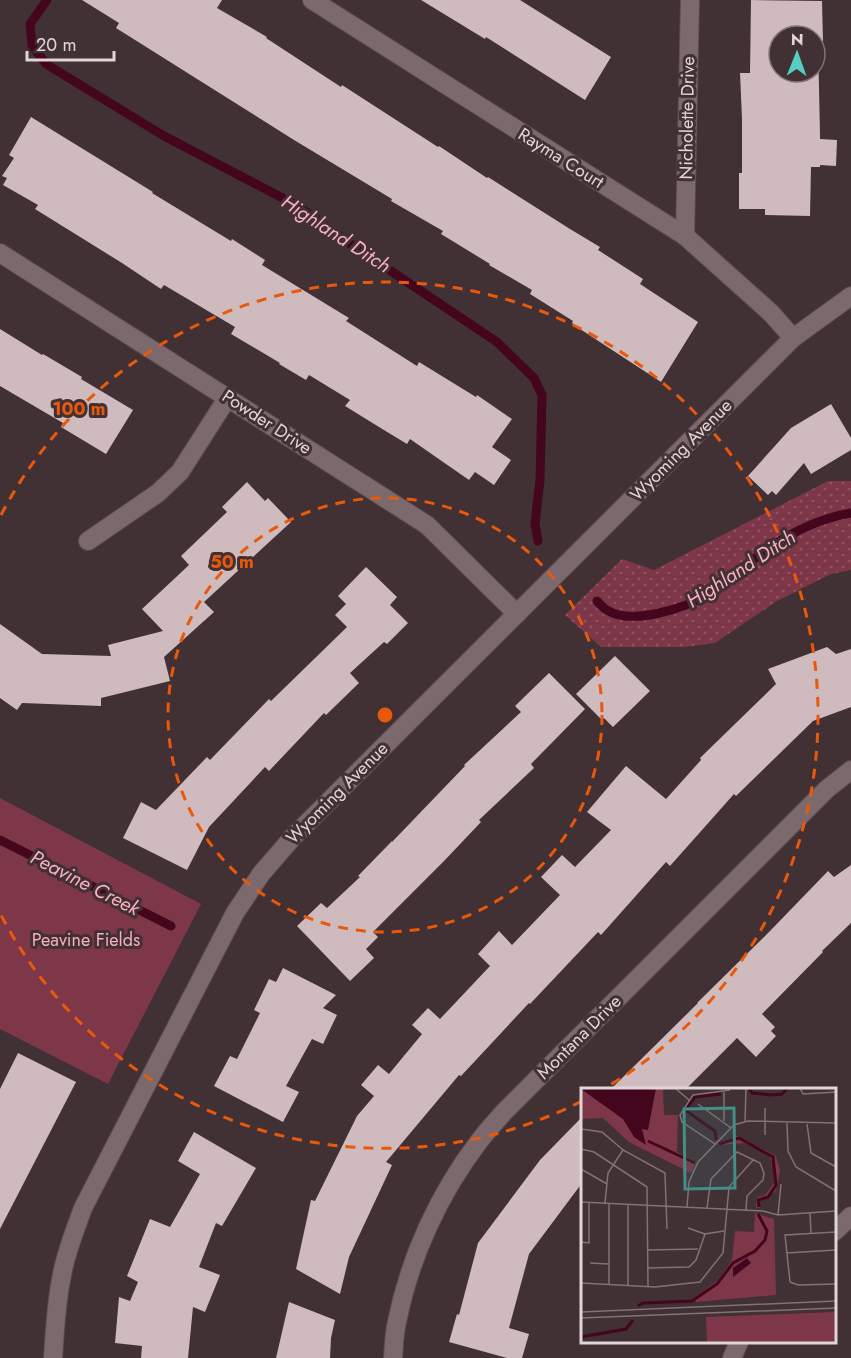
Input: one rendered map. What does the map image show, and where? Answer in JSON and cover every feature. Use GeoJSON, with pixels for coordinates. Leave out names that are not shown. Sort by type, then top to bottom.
{"type":"FeatureCollection","features":[{"type":"Feature","properties":{"kind":"street","name":"Rayma Court"},"geometry":{"type":"LineString","coordinates":[[312,0],[686,236],[771,313],[793,338]]}},
{"type":"Feature","properties":{"kind":"street","name":"Nicholette Drive"},"geometry":{"type":"LineString","coordinates":[[686,236],[690,0]]}},
{"type":"Feature","properties":{"kind":"street","name":"Powder Drive"},"geometry":{"type":"LineString","coordinates":[[0,253],[427,525],[517,614]]}},
{"type":"Feature","properties":{"kind":"street","name":"Wyoming Avenue"},"geometry":{"type":"LineString","coordinates":[[53,1358],[62,1274],[70,1242],[83,1208],[235,913],[261,874],[293,837],[793,338],[851,296]]}},
{"type":"Feature","properties":{"kind":"street"},"geometry":{"type":"LineString","coordinates":[[88,541],[158,493],[180,472],[228,397]]}},
{"type":"Feature","properties":{"kind":"street","name":"Montana Drive"},"geometry":{"type":"LineString","coordinates":[[393,1358],[396,1323],[420,1246],[437,1207],[480,1139],[504,1112],[827,789],[851,770]]}},
{"type":"Feature","properties":{"kind":"street"},"geometry":{"type":"LineString","coordinates":[[836,1230],[851,1216]]}},
{"type":"Feature","properties":{"kind":"street"},"geometry":{"type":"LineString","coordinates":[[732,1358],[738,1343]]}},
{"type":"Feature","properties":{"kind":"green space"},"geometry":{"type":"Polygon","coordinates":[[[828,481],[851,481],[851,570],[831,574],[777,601],[715,643],[684,647],[601,647],[565,615],[622,559],[654,570],[828,481]]]}},
{"type":"Feature","properties":{"kind":"green space","name":"Peavine Fields"},"geometry":{"type":"Polygon","coordinates":[[[0,798],[201,904],[108,1084],[0,1029],[0,798]]]}},
{"type":"Feature","properties":{"kind":"building"},"geometry":{"type":"Polygon","coordinates":[[[82,0],[222,0],[217,8],[267,37],[341,87],[342,85],[600,247],[598,250],[643,279],[640,284],[698,322],[661,382],[530,294],[532,290],[441,234],[443,231],[391,201],[392,199],[116,28],[119,23],[82,0]]]}},
{"type":"Feature","properties":{"kind":"building"},"geometry":{"type":"Polygon","coordinates":[[[421,0],[520,0],[611,57],[585,100],[486,37],[485,39],[421,0]]]}},
{"type":"Feature","properties":{"kind":"building"},"geometry":{"type":"Polygon","coordinates":[[[751,0],[822,1],[823,24],[767,24],[767,84],[819,84],[820,139],[837,140],[836,166],[811,167],[810,216],[765,215],[765,209],[739,209],[739,173],[742,173],[740,73],[750,73],[751,0]]]}},
{"type":"Feature","properties":{"kind":"building"},"geometry":{"type":"Polygon","coordinates":[[[31,117],[265,260],[262,265],[349,318],[346,321],[417,366],[419,362],[476,397],[477,395],[512,419],[492,447],[511,460],[494,485],[475,472],[469,480],[410,439],[407,444],[379,427],[345,406],[350,400],[309,375],[306,380],[279,364],[231,334],[235,327],[164,285],[161,289],[35,209],[38,205],[3,185],[7,178],[2,176],[14,158],[9,155],[31,117]]]}},
{"type":"Feature","properties":{"kind":"building"},"geometry":{"type":"Polygon","coordinates":[[[0,329],[133,410],[106,454],[61,427],[63,423],[0,386],[0,329]]]}},
{"type":"Feature","properties":{"kind":"building"},"geometry":{"type":"Polygon","coordinates":[[[831,404],[851,438],[851,450],[811,474],[804,463],[776,495],[772,491],[768,495],[748,476],[791,428],[831,404]]]}},
{"type":"Feature","properties":{"kind":"building"},"geometry":{"type":"Polygon","coordinates":[[[247,482],[265,501],[268,498],[291,522],[204,602],[214,612],[164,657],[170,681],[101,698],[101,706],[22,703],[17,710],[0,698],[0,624],[42,654],[111,656],[108,645],[163,631],[142,609],[189,565],[181,556],[227,512],[222,507],[247,482]]]}},
{"type":"Feature","properties":{"kind":"building"},"geometry":{"type":"Polygon","coordinates":[[[366,567],[397,597],[390,605],[408,623],[387,644],[384,642],[350,673],[359,683],[326,715],[324,713],[269,771],[265,767],[209,827],[187,870],[123,838],[141,802],[156,810],[207,757],[210,760],[269,699],[271,701],[347,627],[335,615],[346,604],[338,596],[366,567]]]}},
{"type":"Feature","properties":{"kind":"building"},"geometry":{"type":"Polygon","coordinates":[[[827,647],[836,654],[851,649],[851,707],[813,721],[736,796],[734,794],[670,866],[666,862],[601,935],[598,932],[461,1076],[459,1075],[386,1162],[392,1165],[349,1257],[340,1294],[296,1269],[311,1200],[315,1201],[357,1116],[374,1096],[361,1085],[378,1065],[389,1074],[422,1034],[412,1025],[428,1008],[440,1019],[490,966],[478,954],[499,931],[512,945],[560,895],[541,877],[562,855],[575,867],[611,830],[587,812],[626,766],[666,799],[701,760],[700,758],[776,684],[768,669],[827,647]]]}},
{"type":"Feature","properties":{"kind":"building"},"geometry":{"type":"Polygon","coordinates":[[[615,656],[650,691],[613,727],[604,718],[602,720],[576,694],[615,656]]]}},
{"type":"Feature","properties":{"kind":"building"},"geometry":{"type":"Polygon","coordinates":[[[549,673],[585,709],[531,764],[534,768],[479,820],[481,822],[373,932],[378,937],[366,949],[374,958],[350,981],[297,926],[321,903],[327,908],[360,877],[358,876],[464,765],[521,712],[515,706],[549,673]]]}},
{"type":"Feature","properties":{"kind":"building"},"geometry":{"type":"Polygon","coordinates":[[[851,865],[851,923],[762,1014],[775,1027],[771,1031],[776,1036],[756,1057],[737,1038],[687,1088],[612,1088],[828,871],[834,877],[851,865]]]}},
{"type":"Feature","properties":{"kind":"building"},"geometry":{"type":"Polygon","coordinates":[[[283,968],[336,995],[323,1008],[337,1015],[323,1044],[312,1039],[286,1086],[299,1092],[283,1122],[214,1086],[230,1056],[237,1059],[260,1013],[254,1010],[269,979],[276,982],[283,968]]]}},
{"type":"Feature","properties":{"kind":"building"},"geometry":{"type":"Polygon","coordinates":[[[18,1053],[76,1082],[0,1229],[0,1089],[18,1053]]]}},
{"type":"Feature","properties":{"kind":"building"},"geometry":{"type":"Polygon","coordinates":[[[581,1118],[581,1184],[529,1254],[509,1328],[529,1334],[522,1358],[507,1358],[449,1342],[457,1314],[459,1315],[478,1243],[540,1160],[581,1118]]]}},
{"type":"Feature","properties":{"kind":"building"},"geometry":{"type":"Polygon","coordinates":[[[194,1132],[256,1168],[222,1226],[216,1223],[199,1267],[220,1275],[205,1312],[193,1307],[188,1358],[141,1358],[142,1346],[115,1343],[119,1297],[130,1301],[138,1282],[127,1276],[150,1219],[170,1227],[200,1174],[178,1161],[194,1132]]]}},
{"type":"Feature","properties":{"kind":"building"},"geometry":{"type":"Polygon","coordinates":[[[289,1302],[335,1320],[330,1358],[276,1358],[289,1302]]]}},
{"type":"Feature","properties":{"kind":"waterway","name":"Highland Ditch"},"geometry":{"type":"LineString","coordinates":[[47,0],[30,24],[32,45],[46,64],[164,136],[296,205],[497,342],[534,378],[542,395],[540,480],[535,524],[538,541]]}},
{"type":"Feature","properties":{"kind":"waterway","name":"Highland Ditch"},"geometry":{"type":"LineString","coordinates":[[597,601],[607,610],[630,616],[644,616],[686,605],[708,594],[763,552],[789,536],[819,522],[851,513]]}},
{"type":"Feature","properties":{"kind":"waterway","name":"Peavine Creek"},"geometry":{"type":"LineString","coordinates":[[0,840],[171,926]]}}]}
